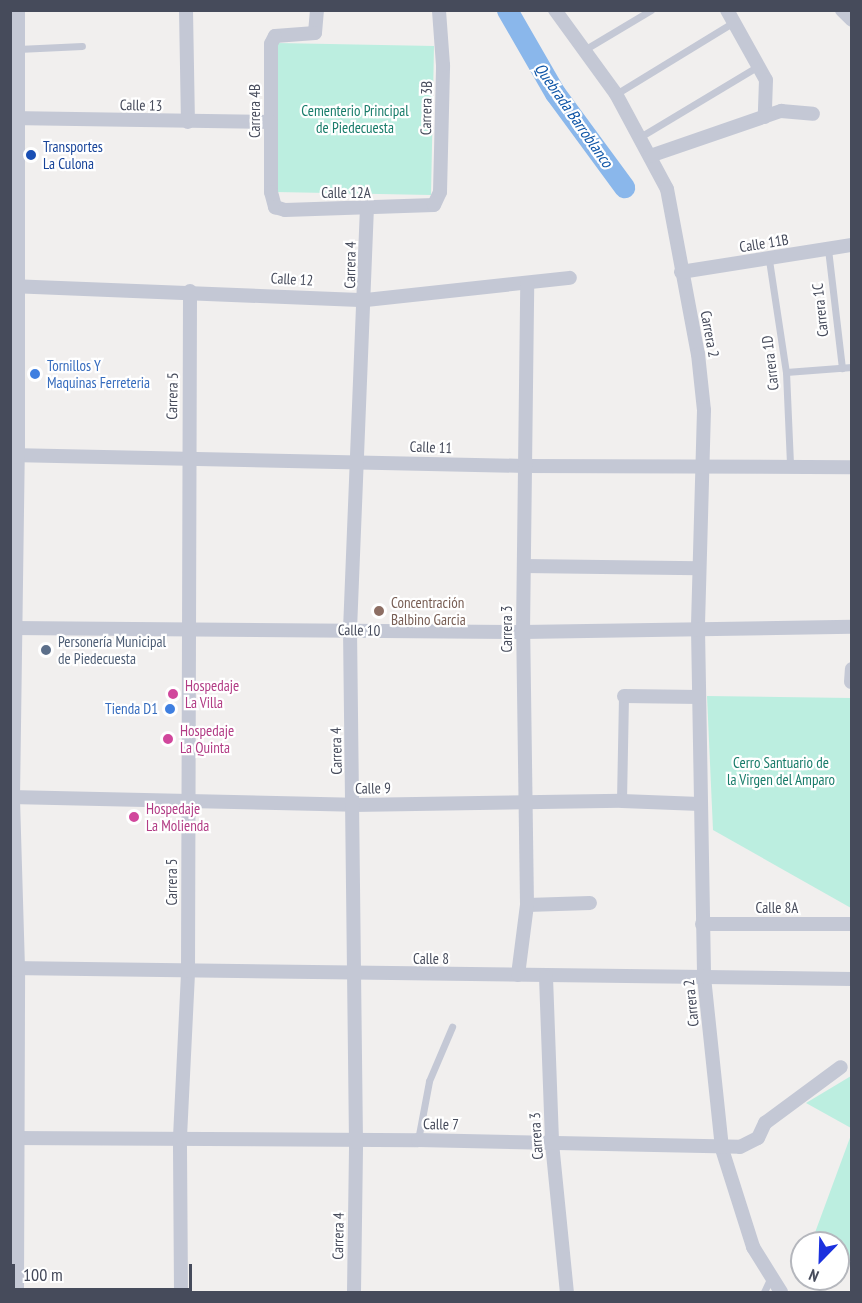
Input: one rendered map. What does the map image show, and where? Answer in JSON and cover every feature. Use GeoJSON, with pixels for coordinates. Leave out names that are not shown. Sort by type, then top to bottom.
{"type":"FeatureCollection","features":[{"type":"Feature","properties":{"kind":"street"},"geometry":{"type":"LineString","coordinates":[[15,1293],[12,1138],[11,628],[13,118],[16,10]]}},
{"type":"Feature","properties":{"kind":"street"},"geometry":{"type":"LineString","coordinates":[[186,10],[188,122]]}},
{"type":"Feature","properties":{"kind":"street","name":"Carrera 3B"},"geometry":{"type":"LineString","coordinates":[[434,206],[440,192],[441,169],[443,65],[439,10]]}},
{"type":"Feature","properties":{"kind":"street","name":"Carrera 2"},"geometry":{"type":"LineString","coordinates":[[555,10],[616,94],[667,189],[703,399],[698,629],[704,977],[722,1149],[753,1247],[770,1279],[781,1293]]}},
{"type":"Feature","properties":{"kind":"street"},"geometry":{"type":"LineString","coordinates":[[842,10],[852,20]]}},
{"type":"Feature","properties":{"kind":"street"},"geometry":{"type":"LineString","coordinates":[[731,16],[768,90],[765,117]]}},
{"type":"Feature","properties":{"kind":"street","name":"Carrera 4B"},"geometry":{"type":"LineString","coordinates":[[271,192],[271,44],[281,35],[315,33],[317,17]]}},
{"type":"Feature","properties":{"kind":"street"},"geometry":{"type":"LineString","coordinates":[[650,156],[765,117],[795,110],[813,114]]}},
{"type":"Feature","properties":{"kind":"street","name":"Calle 13"},"geometry":{"type":"LineString","coordinates":[[13,118],[271,122]]}},
{"type":"Feature","properties":{"kind":"street","name":"Calle 12A"},"geometry":{"type":"LineString","coordinates":[[271,192],[275,207],[285,210],[434,206]]}},
{"type":"Feature","properties":{"kind":"street","name":"Carrera 4"},"geometry":{"type":"LineString","coordinates":[[354,1293],[356,1142],[350,630],[356,462],[366,300],[367,209]]}},
{"type":"Feature","properties":{"kind":"street","name":"Calle 11B"},"geometry":{"type":"LineString","coordinates":[[681,272],[769,260],[852,245]]}},
{"type":"Feature","properties":{"kind":"street","name":"Calle 12"},"geometry":{"type":"LineString","coordinates":[[14,286],[190,291],[366,300],[570,278]]}},
{"type":"Feature","properties":{"kind":"street","name":"Carrera 3"},"geometry":{"type":"LineString","coordinates":[[518,975],[527,905],[523,802],[523,632],[527,283]]}},
{"type":"Feature","properties":{"kind":"street","name":"Carrera 5"},"geometry":{"type":"LineString","coordinates":[[181,1293],[180,1137],[188,971],[186,628],[190,291]]}},
{"type":"Feature","properties":{"kind":"street","name":"Calle 11"},"geometry":{"type":"LineString","coordinates":[[13,455],[188,456],[525,466],[790,465],[852,467]]}},
{"type":"Feature","properties":{"kind":"street"},"geometry":{"type":"LineString","coordinates":[[524,566],[699,568]]}},
{"type":"Feature","properties":{"kind":"street","name":"Calle 10"},"geometry":{"type":"LineString","coordinates":[[11,628],[523,632],[852,627]]}},
{"type":"Feature","properties":{"kind":"street"},"geometry":{"type":"LineString","coordinates":[[851,682],[852,669]]}},
{"type":"Feature","properties":{"kind":"street"},"geometry":{"type":"LineString","coordinates":[[622,801],[624,696],[699,697]]}},
{"type":"Feature","properties":{"kind":"street","name":"Calle 9"},"geometry":{"type":"LineString","coordinates":[[11,797],[188,799],[353,805],[622,801],[700,804]]}},
{"type":"Feature","properties":{"kind":"street"},"geometry":{"type":"LineString","coordinates":[[527,905],[590,903]]}},
{"type":"Feature","properties":{"kind":"street","name":"Calle 8A"},"geometry":{"type":"LineString","coordinates":[[702,924],[852,924]]}},
{"type":"Feature","properties":{"kind":"street","name":"Calle 8"},"geometry":{"type":"LineString","coordinates":[[13,968],[354,975],[852,979]]}},
{"type":"Feature","properties":{"kind":"street","name":"Carrera 3"},"geometry":{"type":"LineString","coordinates":[[546,977],[552,1143],[567,1293]]}},
{"type":"Feature","properties":{"kind":"street","name":"Calle 7"},"geometry":{"type":"LineString","coordinates":[[12,1138],[180,1137],[356,1142],[418,1140],[722,1149],[740,1147],[758,1138],[765,1123],[841,1067]]}},
{"type":"Feature","properties":{"kind":"lane"},"geometry":{"type":"LineString","coordinates":[[584,50],[651,10]]}},
{"type":"Feature","properties":{"kind":"lane"},"geometry":{"type":"LineString","coordinates":[[616,94],[731,16]]}},
{"type":"Feature","properties":{"kind":"lane"},"geometry":{"type":"LineString","coordinates":[[16,49],[82,46]]}},
{"type":"Feature","properties":{"kind":"lane"},"geometry":{"type":"LineString","coordinates":[[640,137],[758,66]]}},
{"type":"Feature","properties":{"kind":"lane","name":"Carrera 1C"},"geometry":{"type":"LineString","coordinates":[[828,249],[842,368]]}},
{"type":"Feature","properties":{"kind":"lane","name":"Carrera 1D"},"geometry":{"type":"LineString","coordinates":[[769,260],[786,372],[790,465]]}},
{"type":"Feature","properties":{"kind":"lane"},"geometry":{"type":"LineString","coordinates":[[786,372],[852,367]]}},
{"type":"Feature","properties":{"kind":"lane"},"geometry":{"type":"LineString","coordinates":[[418,1140],[429,1081],[452,1027]]}},
{"type":"Feature","properties":{"kind":"lane"},"geometry":{"type":"LineString","coordinates":[[764,1293],[770,1279]]}},
{"type":"Feature","properties":{"kind":"green space","name":"Cementerio Principal de Piedecuesta"},"geometry":{"type":"Polygon","coordinates":[[[277,43],[434,46],[431,195],[276,192],[277,43]]]}},
{"type":"Feature","properties":{"kind":"green space","name":"Cerro Santuario de la Virgen del Amparo"},"geometry":{"type":"Polygon","coordinates":[[[707,696],[851,698],[851,908],[713,830],[707,696]]]}},
{"type":"Feature","properties":{"kind":"green space"},"geometry":{"type":"Polygon","coordinates":[[[851,1076],[851,1128],[806,1103],[851,1076]]]}},
{"type":"Feature","properties":{"kind":"green space"},"geometry":{"type":"Polygon","coordinates":[[[851,1135],[851,1266],[850,1231],[816,1231],[851,1135]]]}},
{"type":"Feature","properties":{"kind":"waterway","name":"Quebrada Barroblanco"},"geometry":{"type":"LineString","coordinates":[[507,10],[555,93],[624,187]]}},
{"type":"Feature","properties":{"kind":"place","name":"Transportes La Culona"},"geometry":{"type":"Point","coordinates":[31,155]}},
{"type":"Feature","properties":{"kind":"place","name":"Tornillos Y Maquinas Ferreteria"},"geometry":{"type":"Point","coordinates":[35,374]}},
{"type":"Feature","properties":{"kind":"place","name":"Concentración Balbino Garcia"},"geometry":{"type":"Point","coordinates":[379,611]}},
{"type":"Feature","properties":{"kind":"place","name":"Personería Municipal de Piedecuesta"},"geometry":{"type":"Point","coordinates":[46,650]}},
{"type":"Feature","properties":{"kind":"place","name":"Hospedaje La Villa"},"geometry":{"type":"Point","coordinates":[173,694]}},
{"type":"Feature","properties":{"kind":"place","name":"Tienda D1"},"geometry":{"type":"Point","coordinates":[170,709]}},
{"type":"Feature","properties":{"kind":"place","name":"Hospedaje La Quinta"},"geometry":{"type":"Point","coordinates":[168,739]}},
{"type":"Feature","properties":{"kind":"place","name":"Hospedaje La Molienda"},"geometry":{"type":"Point","coordinates":[134,817]}}]}
